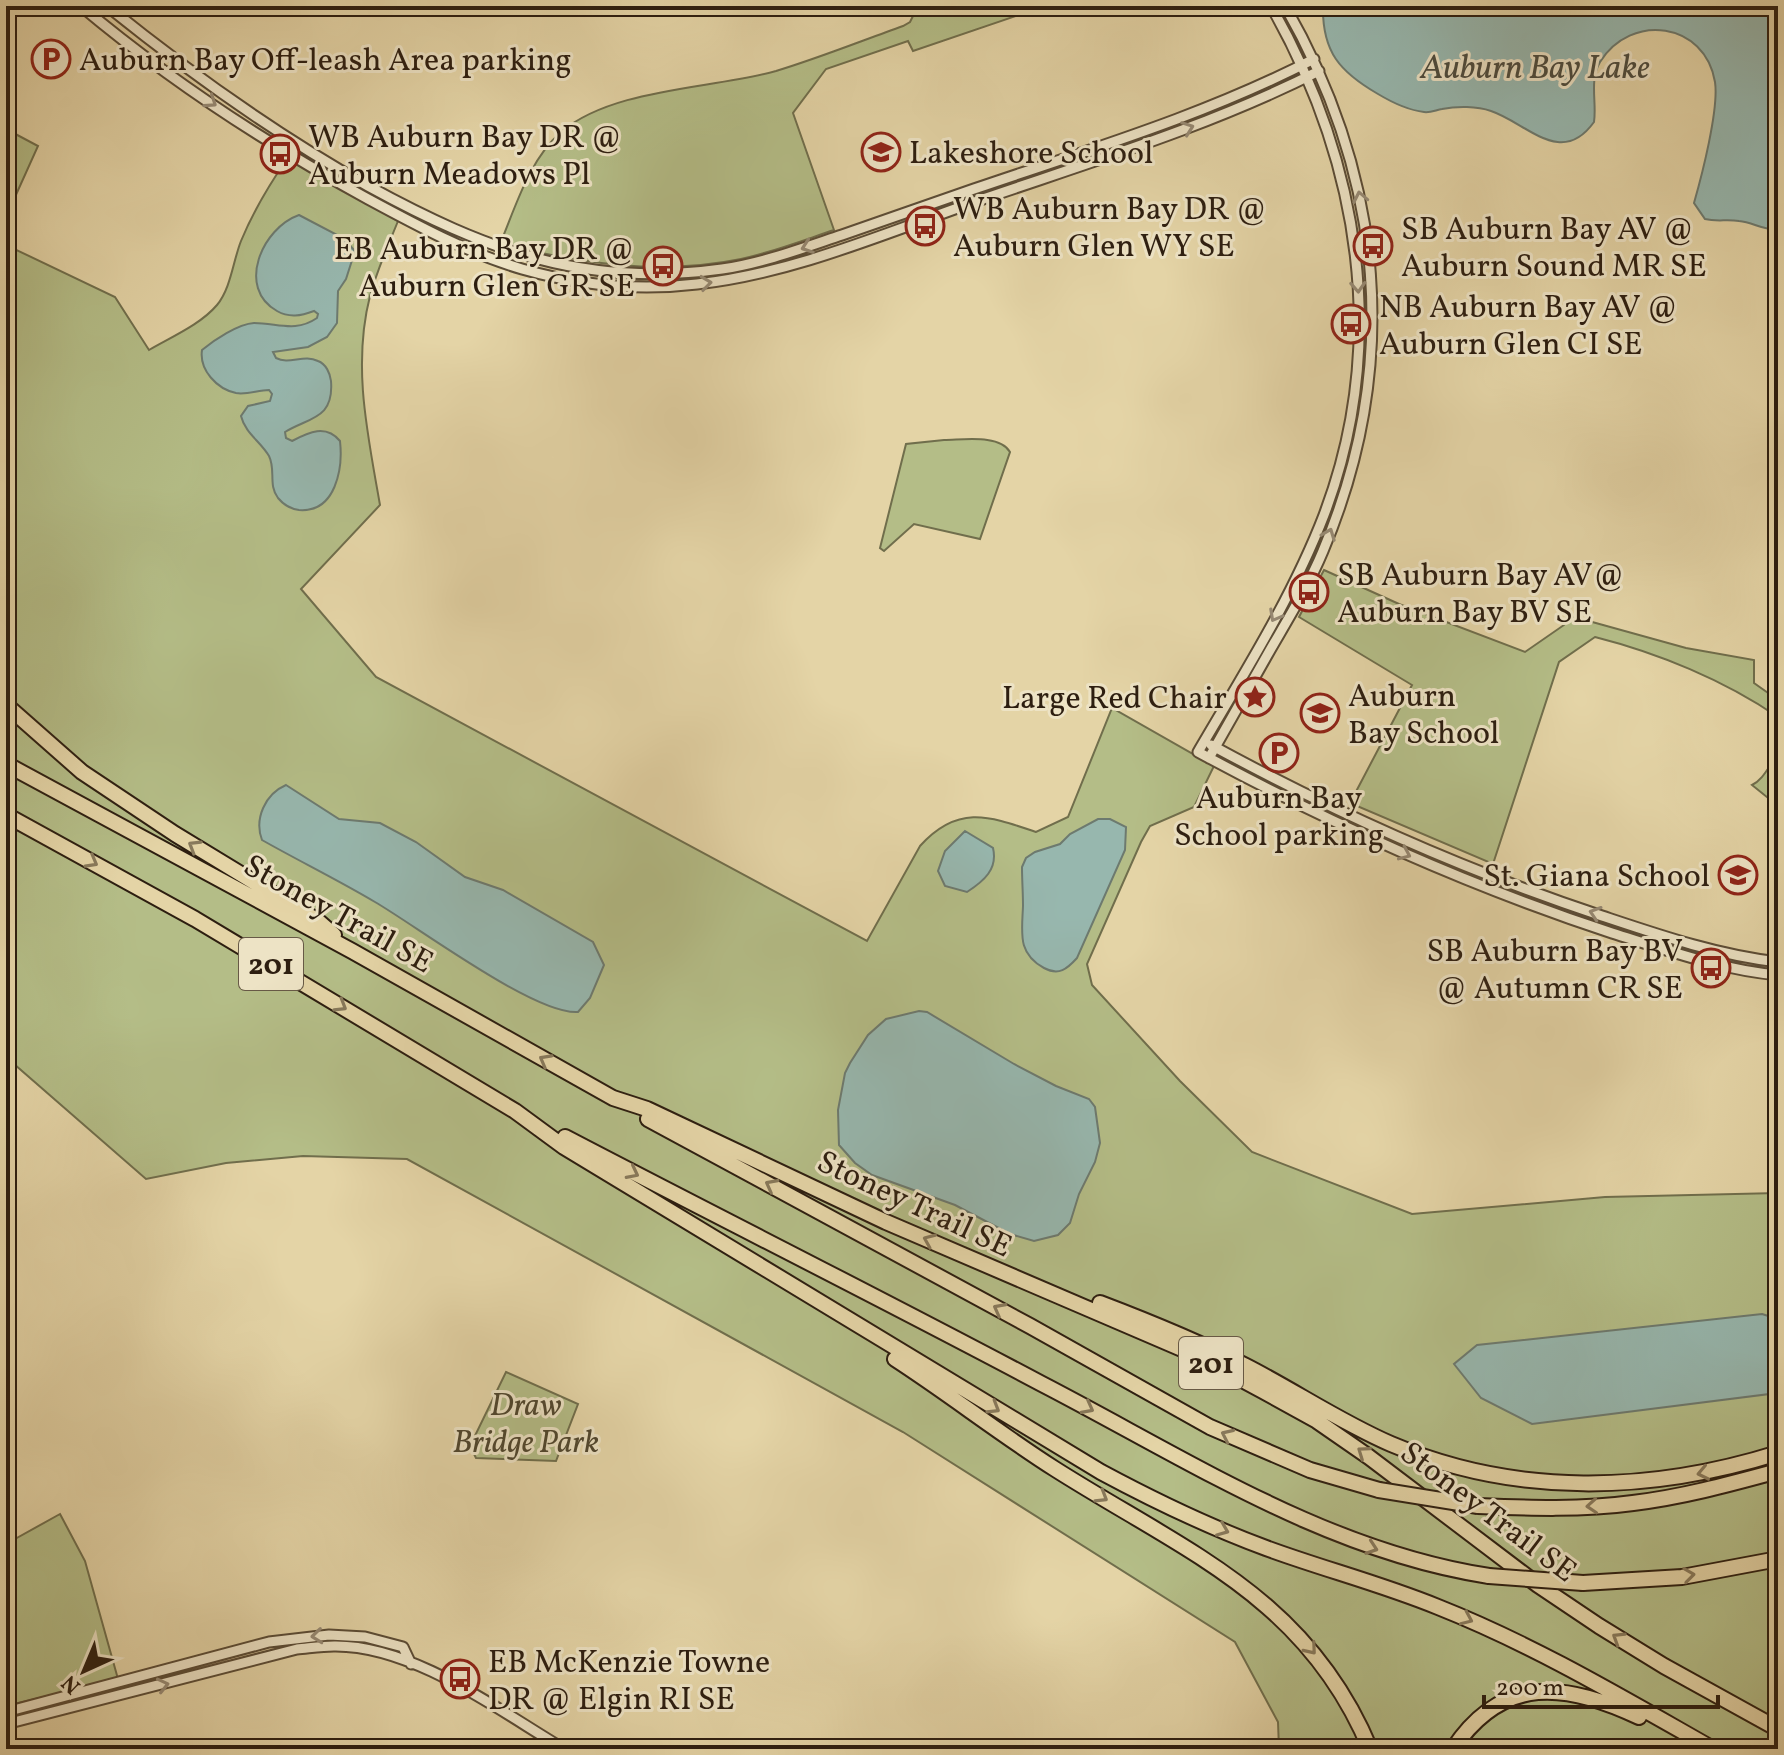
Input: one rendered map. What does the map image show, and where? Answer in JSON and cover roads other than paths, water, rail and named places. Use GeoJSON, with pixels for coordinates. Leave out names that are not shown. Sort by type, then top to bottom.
{"type":"FeatureCollection","features":[{"type":"Feature","properties":{"kind":"highway"},"geometry":{"type":"LineString","coordinates":[[6,705],[82,772],[175,834],[318,921],[352,951]]}},
{"type":"Feature","properties":{"kind":"highway","name":"Stoney Trail SE"},"geometry":{"type":"LineString","coordinates":[[6,764],[352,951],[613,1098],[647,1109],[886,1222],[1196,1355],[1294,1408],[1369,1457],[1561,1601],[1664,1666],[1778,1729]]}},
{"type":"Feature","properties":{"kind":"highway","name":"201"},"geometry":{"type":"LineString","coordinates":[[6,815],[195,919],[515,1111],[564,1147],[807,1296],[1101,1472],[1153,1500],[1264,1547],[1409,1596],[1468,1620],[1574,1671],[1711,1749]]}},
{"type":"Feature","properties":{"kind":"highway"},"geometry":{"type":"LineString","coordinates":[[613,1098],[1210,1427],[1310,1470],[1379,1490],[1478,1506],[1558,1508],[1632,1503],[1693,1494],[1778,1471]]}},
{"type":"Feature","properties":{"kind":"highway"},"geometry":{"type":"LineString","coordinates":[[515,1111],[942,1330],[1287,1514],[1346,1539],[1393,1555],[1489,1576],[1583,1583],[1682,1577],[1778,1559]]}},
{"type":"Feature","properties":{"kind":"highway"},"geometry":{"type":"LineString","coordinates":[[982,1262],[1045,1282],[1182,1336],[1245,1366],[1366,1432],[1449,1465],[1508,1478],[1589,1485],[1684,1477],[1778,1453]]}},
{"type":"Feature","properties":{"kind":"highway"},"geometry":{"type":"LineString","coordinates":[[807,1296],[846,1327],[1055,1469],[1184,1545],[1241,1583],[1275,1612],[1327,1669],[1350,1705],[1370,1749]]}},
{"type":"Feature","properties":{"kind":"highway"},"geometry":{"type":"LineString","coordinates":[[1453,1749],[1469,1728],[1502,1704],[1524,1695],[1554,1691],[1602,1700],[1711,1749]]}},
{"type":"Feature","properties":{"kind":"street"},"geometry":{"type":"LineString","coordinates":[[81,6],[154,63],[300,162],[449,241],[498,261],[547,275],[633,286],[699,284],[782,268],[1198,125],[1319,71]]}},
{"type":"Feature","properties":{"kind":"street"},"geometry":{"type":"LineString","coordinates":[[107,6],[243,109],[307,152],[399,203],[462,234],[517,254],[570,267],[622,273],[697,272],[753,263],[785,254],[1163,124],[1211,106],[1314,59]]}},
{"type":"Feature","properties":{"kind":"street"},"geometry":{"type":"LineString","coordinates":[[1271,6],[1308,76],[1338,158],[1353,229],[1360,315],[1353,402],[1336,477],[1311,547],[1286,598],[1198,752],[1315,813],[1494,890],[1674,952],[1720,965],[1778,975]]}},
{"type":"Feature","properties":{"kind":"street"},"geometry":{"type":"LineString","coordinates":[[1209,758],[1322,553],[1352,469],[1364,412],[1372,319],[1365,227],[1351,159],[1314,59],[1285,6]]}},
{"type":"Feature","properties":{"kind":"street"},"geometry":{"type":"LineString","coordinates":[[1204,741],[1310,796],[1483,873],[1648,931],[1731,955],[1778,962]]}},
{"type":"Feature","properties":{"kind":"street"},"geometry":{"type":"LineString","coordinates":[[6,1712],[269,1642],[329,1635],[365,1637],[403,1647],[411,1664]]}},
{"type":"Feature","properties":{"kind":"street"},"geometry":{"type":"LineString","coordinates":[[6,1724],[297,1649],[336,1646],[396,1657],[454,1684],[564,1749]]}},
{"type":"Feature","properties":{"kind":"water","name":"Auburn Bay Lake"},"geometry":{"type":"Polygon","coordinates":[[[1323,6],[1778,6],[1778,229],[1739,221],[1705,219],[1694,203],[1716,94],[1708,62],[1697,47],[1682,36],[1665,31],[1647,31],[1613,46],[1597,69],[1594,122],[1582,135],[1569,141],[1556,142],[1485,109],[1460,107],[1424,112],[1406,108],[1365,86],[1344,69],[1330,48],[1323,6]]]}},
{"type":"Feature","properties":{"kind":"water"},"geometry":{"type":"Polygon","coordinates":[[[299,215],[343,238],[355,251],[346,279],[338,291],[337,323],[327,337],[308,347],[273,352],[281,360],[313,359],[321,362],[331,381],[329,403],[324,410],[285,432],[286,438],[292,441],[323,431],[340,441],[338,475],[329,497],[312,509],[299,510],[287,506],[278,498],[273,488],[269,456],[241,416],[248,406],[270,401],[272,394],[269,390],[236,393],[222,387],[206,371],[202,350],[241,326],[254,323],[294,326],[317,318],[318,314],[314,311],[295,316],[277,311],[265,301],[258,288],[256,274],[265,245],[274,232],[299,215]]]}},
{"type":"Feature","properties":{"kind":"water"},"geometry":{"type":"Polygon","coordinates":[[[286,785],[339,819],[380,823],[416,842],[465,877],[503,890],[593,942],[604,965],[590,998],[578,1012],[534,1000],[476,968],[375,902],[262,840],[259,824],[263,808],[272,794],[286,785]]]}},
{"type":"Feature","properties":{"kind":"water"},"geometry":{"type":"Polygon","coordinates":[[[1098,819],[1110,819],[1126,827],[1125,850],[1077,958],[1062,970],[1049,970],[1029,956],[1023,942],[1022,867],[1026,858],[1035,852],[1060,844],[1070,834],[1098,819]]]}},
{"type":"Feature","properties":{"kind":"water"},"geometry":{"type":"Polygon","coordinates":[[[965,831],[993,848],[994,855],[988,874],[967,892],[945,886],[938,871],[945,851],[965,831]]]}},
{"type":"Feature","properties":{"kind":"water"},"geometry":{"type":"Polygon","coordinates":[[[927,1012],[1056,1086],[1089,1099],[1095,1107],[1100,1143],[1095,1162],[1079,1194],[1070,1223],[1058,1235],[1034,1241],[1010,1234],[955,1205],[872,1175],[855,1163],[839,1145],[838,1110],[850,1063],[868,1035],[886,1019],[927,1012]]]}},
{"type":"Feature","properties":{"kind":"water"},"geometry":{"type":"Polygon","coordinates":[[[1762,1314],[1778,1319],[1777,1393],[1532,1424],[1481,1398],[1454,1364],[1477,1345],[1762,1314]]]}},
{"type":"Feature","properties":{"kind":"place","name":"Auburn Bay Off-leash Area parking"},"geometry":{"type":"Point","coordinates":[51,59]}},
{"type":"Feature","properties":{"kind":"place","name":"Lakeshore School"},"geometry":{"type":"Point","coordinates":[881,152]}},
{"type":"Feature","properties":{"kind":"place","name":"WB Auburn Bay DR @ Auburn Meadows Pl"},"geometry":{"type":"Point","coordinates":[280,154]}},
{"type":"Feature","properties":{"kind":"place","name":"WB Auburn Bay DR @ Auburn Glen WY SE"},"geometry":{"type":"Point","coordinates":[925,226]}},
{"type":"Feature","properties":{"kind":"place","name":"SB Auburn Bay AV @ Auburn Sound MR SE"},"geometry":{"type":"Point","coordinates":[1373,246]}},
{"type":"Feature","properties":{"kind":"place","name":"EB Auburn Bay DR @ Auburn Glen GR SE"},"geometry":{"type":"Point","coordinates":[663,266]}},
{"type":"Feature","properties":{"kind":"place","name":"NB Auburn Bay AV @ Auburn Glen CI SE"},"geometry":{"type":"Point","coordinates":[1351,324]}},
{"type":"Feature","properties":{"kind":"place","name":"SB Auburn Bay AV@ Auburn Bay BV SE"},"geometry":{"type":"Point","coordinates":[1309,592]}},
{"type":"Feature","properties":{"kind":"place","name":"Large Red Chair"},"geometry":{"type":"Point","coordinates":[1255,697]}},
{"type":"Feature","properties":{"kind":"place","name":"Auburn Bay School"},"geometry":{"type":"Point","coordinates":[1320,713]}},
{"type":"Feature","properties":{"kind":"place","name":"Auburn Bay School parking"},"geometry":{"type":"Point","coordinates":[1279,753]}},
{"type":"Feature","properties":{"kind":"place","name":"St. Giana School"},"geometry":{"type":"Point","coordinates":[1738,875]}},
{"type":"Feature","properties":{"kind":"place","name":"SB Auburn Bay BV @ Autumn CR SE"},"geometry":{"type":"Point","coordinates":[1711,968]}},
{"type":"Feature","properties":{"kind":"place","name":"EB McKenzie Towne DR @ Elgin RI SE"},"geometry":{"type":"Point","coordinates":[460,1679]}},
{"type":"Feature","properties":{"kind":"park label","name":"Draw Bridge Park"},"geometry":{"type":"Point","coordinates":[526,1422]}}]}
